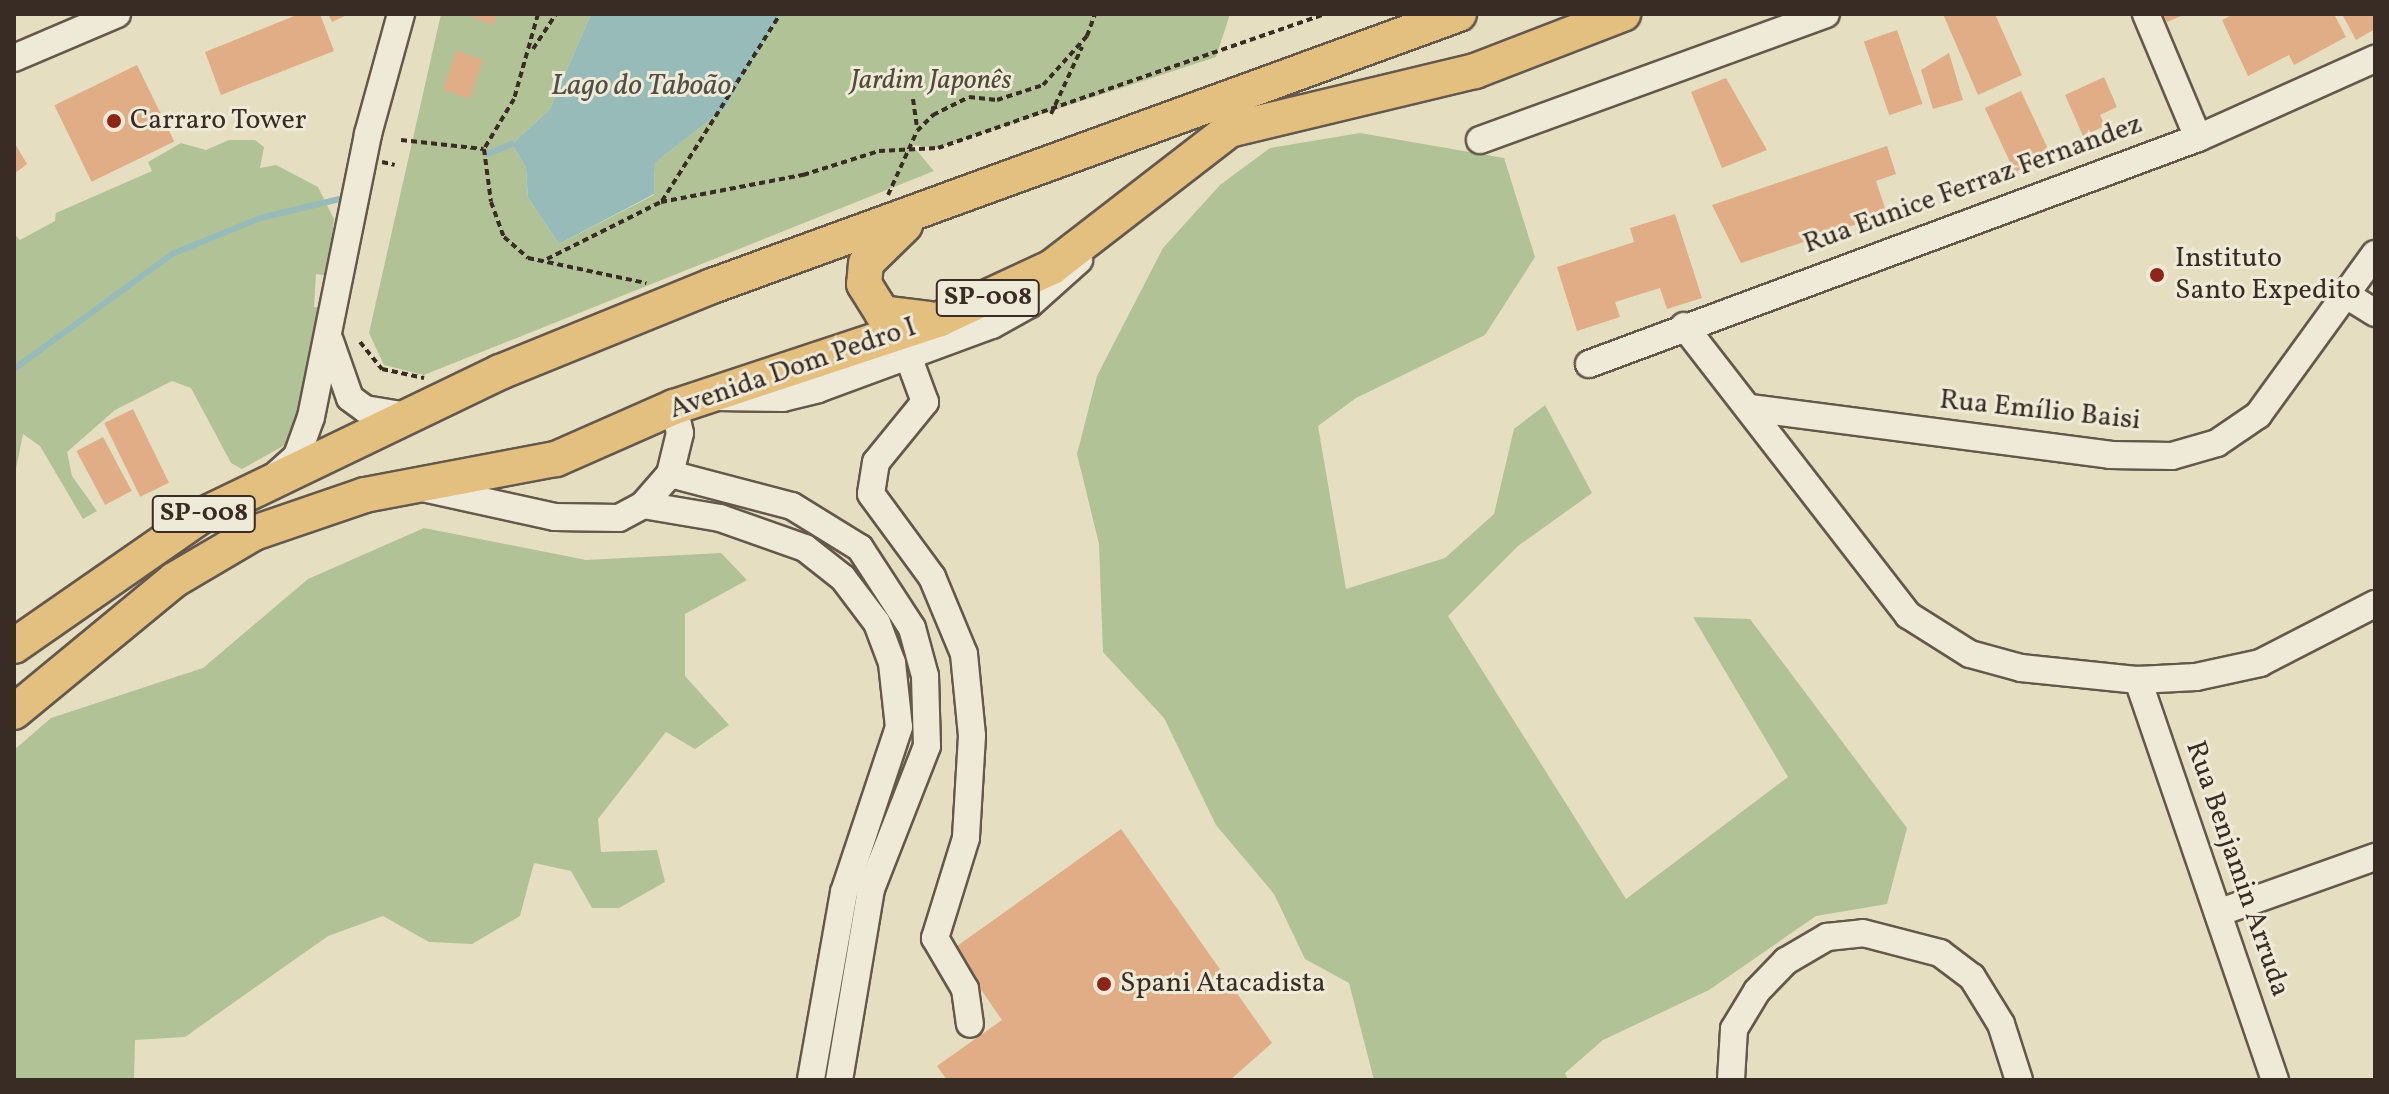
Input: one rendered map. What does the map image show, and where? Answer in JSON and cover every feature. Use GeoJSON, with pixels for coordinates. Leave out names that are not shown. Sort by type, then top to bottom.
{"type":"FeatureCollection","features":[{"type":"Feature","properties":{"kind":"main road","name":"SP-008"},"geometry":{"type":"LineString","coordinates":[[14,646],[140,553],[269,481],[415,417],[500,372],[872,230],[1459,14]]}},
{"type":"Feature","properties":{"kind":"main road","name":"Avenida Dom Pedro I"},"geometry":{"type":"LineString","coordinates":[[14,712],[174,580],[254,533],[407,485],[556,459],[690,402],[940,319],[1052,267],[1134,199],[1229,130],[1475,71],[1623,14]]}},
{"type":"Feature","properties":{"kind":"main road"},"geometry":{"type":"LineString","coordinates":[[917,214],[876,249],[864,284],[882,313],[940,319]]}},
{"type":"Feature","properties":{"kind":"street"},"geometry":{"type":"LineString","coordinates":[[14,58],[117,14]]}},
{"type":"Feature","properties":{"kind":"street"},"geometry":{"type":"LineString","coordinates":[[269,481],[305,440],[330,341],[368,134],[401,14]]}},
{"type":"Feature","properties":{"kind":"street"},"geometry":{"type":"LineString","coordinates":[[1480,140],[1826,14]]}},
{"type":"Feature","properties":{"kind":"street"},"geometry":{"type":"LineString","coordinates":[[2146,14],[2198,138]]}},
{"type":"Feature","properties":{"kind":"street","name":"Rua Eunice Ferraz Fernandez"},"geometry":{"type":"LineString","coordinates":[[1589,364],[1684,326],[2198,138],[2375,59]]}},
{"type":"Feature","properties":{"kind":"street"},"geometry":{"type":"LineString","coordinates":[[643,505],[670,474],[690,402],[783,398],[908,356],[1030,304],[1134,199]]}},
{"type":"Feature","properties":{"kind":"street","name":"Rua Emílio Baisi"},"geometry":{"type":"LineString","coordinates":[[1750,408],[2110,455],[2172,456],[2217,443],[2258,415],[2348,296],[2375,254]]}},
{"type":"Feature","properties":{"kind":"street"},"geometry":{"type":"LineString","coordinates":[[2348,296],[2375,313]]}},
{"type":"Feature","properties":{"kind":"street"},"geometry":{"type":"LineString","coordinates":[[1684,326],[1908,615],[1941,639],[2021,668],[2138,680],[2260,663],[2375,604]]}},
{"type":"Feature","properties":{"kind":"street"},"geometry":{"type":"LineString","coordinates":[[330,341],[350,398],[365,409],[415,417]]}},
{"type":"Feature","properties":{"kind":"street"},"geometry":{"type":"LineString","coordinates":[[908,356],[925,402],[876,462],[871,494],[932,577],[964,654],[972,736],[966,838],[935,938],[965,989],[970,1024]]}},
{"type":"Feature","properties":{"kind":"street"},"geometry":{"type":"LineString","coordinates":[[670,474],[792,506],[860,548],[906,617],[925,676],[927,746],[871,889],[839,1080]]}},
{"type":"Feature","properties":{"kind":"street"},"geometry":{"type":"LineString","coordinates":[[407,485],[591,522],[643,505],[720,518],[805,548],[843,578],[877,623],[892,663],[899,727],[844,892],[811,1080]]}},
{"type":"Feature","properties":{"kind":"street","name":"Rua Benjamin Arruda"},"geometry":{"type":"LineString","coordinates":[[2138,680],[2275,1080]]}},
{"type":"Feature","properties":{"kind":"street"},"geometry":{"type":"LineString","coordinates":[[2218,913],[2375,857]]}},
{"type":"Feature","properties":{"kind":"street"},"geometry":{"type":"LineString","coordinates":[[1731,1080],[1734,1029],[1757,991],[1786,961],[1827,937],[1863,933],[1940,953],[1972,977],[2001,1024],[2019,1080]]}},
{"type":"Feature","properties":{"kind":"path"},"geometry":{"type":"LineString","coordinates":[[532,50],[538,14]]}},
{"type":"Feature","properties":{"kind":"path"},"geometry":{"type":"LineString","coordinates":[[556,14],[532,50],[484,149],[504,237],[528,258],[547,259],[660,283]]}},
{"type":"Feature","properties":{"kind":"path"},"geometry":{"type":"LineString","coordinates":[[661,202],[780,14]]}},
{"type":"Feature","properties":{"kind":"path"},"geometry":{"type":"LineString","coordinates":[[1051,114],[1095,14]]}},
{"type":"Feature","properties":{"kind":"path"},"geometry":{"type":"LineString","coordinates":[[547,259],[661,202],[909,149],[1051,114],[1326,14]]}},
{"type":"Feature","properties":{"kind":"path"},"geometry":{"type":"LineString","coordinates":[[917,131],[969,97],[997,100],[1043,85],[1087,36]]}},
{"type":"Feature","properties":{"kind":"path"},"geometry":{"type":"LineString","coordinates":[[872,230],[917,131],[913,99]]}},
{"type":"Feature","properties":{"kind":"path"},"geometry":{"type":"LineString","coordinates":[[401,140],[484,149]]}},
{"type":"Feature","properties":{"kind":"path"},"geometry":{"type":"LineString","coordinates":[[360,342],[382,369],[435,378]]}},
{"type":"Feature","properties":{"kind":"green space","name":"Jardim Japonês"},"geometry":{"type":"Polygon","coordinates":[[[441,14],[591,14],[550,109],[512,144],[526,168],[528,198],[559,244],[654,195],[655,163],[726,107],[780,14],[1230,14],[1216,57],[938,148],[912,145],[934,171],[424,375],[384,365],[369,333],[441,14]]]}},
{"type":"Feature","properties":{"kind":"green space"},"geometry":{"type":"Polygon","coordinates":[[[1360,133],[1504,158],[1535,257],[1485,335],[1356,398],[1318,426],[1346,589],[1445,558],[1494,514],[1514,429],[1545,405],[1592,493],[1518,546],[1448,616],[1626,899],[1788,777],[1693,617],[1750,619],[1907,828],[1887,904],[1816,916],[1709,990],[1603,1040],[1565,1073],[1568,1080],[1374,1080],[1349,983],[1305,959],[1274,894],[1216,825],[1164,718],[1103,652],[1099,544],[1077,454],[1097,376],[1163,248],[1220,185],[1270,148],[1360,133]]]}},
{"type":"Feature","properties":{"kind":"green space"},"geometry":{"type":"Polygon","coordinates":[[[229,140],[255,140],[264,147],[260,168],[276,165],[318,187],[334,219],[328,276],[316,274],[314,307],[325,308],[303,435],[242,469],[231,463],[191,388],[172,381],[115,410],[67,452],[72,476],[97,511],[83,519],[40,446],[23,434],[14,479],[14,234],[20,240],[55,221],[56,213],[152,171],[148,162],[181,143],[206,150],[229,140]]]}},
{"type":"Feature","properties":{"kind":"green space"},"geometry":{"type":"Polygon","coordinates":[[[424,528],[586,560],[721,553],[747,580],[685,614],[685,676],[729,725],[695,749],[666,732],[598,819],[601,852],[657,850],[665,882],[619,908],[592,908],[571,871],[534,863],[520,916],[472,944],[429,942],[383,916],[328,936],[185,1037],[135,1040],[134,1080],[14,1080],[14,750],[51,718],[203,668],[308,579],[424,528]]]}},
{"type":"Feature","properties":{"kind":"water","name":"Lago do Taboão"},"geometry":{"type":"Polygon","coordinates":[[[591,14],[780,14],[726,107],[655,163],[654,194],[559,244],[528,198],[526,168],[512,144],[550,109],[591,14]]]}},
{"type":"Feature","properties":{"kind":"building"},"geometry":{"type":"Polygon","coordinates":[[[299,14],[320,14],[334,51],[221,95],[205,52],[299,14]]]}},
{"type":"Feature","properties":{"kind":"building"},"geometry":{"type":"Polygon","coordinates":[[[328,14],[349,14],[332,22],[328,14]]]}},
{"type":"Feature","properties":{"kind":"building"},"geometry":{"type":"Polygon","coordinates":[[[466,14],[497,14],[493,25],[466,14]]]}},
{"type":"Feature","properties":{"kind":"building"},"geometry":{"type":"Polygon","coordinates":[[[1943,14],[1995,14],[2022,75],[1978,95],[1943,14]]]}},
{"type":"Feature","properties":{"kind":"building"},"geometry":{"type":"Polygon","coordinates":[[[2163,14],[2186,14],[2167,22],[2163,14]]]}},
{"type":"Feature","properties":{"kind":"building"},"geometry":{"type":"Polygon","coordinates":[[[2234,14],[2334,14],[2346,37],[2294,65],[2289,55],[2248,76],[2222,20],[2234,14]]]}},
{"type":"Feature","properties":{"kind":"building"},"geometry":{"type":"Polygon","coordinates":[[[2342,14],[2375,14],[2375,29],[2356,40],[2342,14]]]}},
{"type":"Feature","properties":{"kind":"building"},"geometry":{"type":"Polygon","coordinates":[[[1897,30],[1922,104],[1889,115],[1864,41],[1897,30]]]}},
{"type":"Feature","properties":{"kind":"building"},"geometry":{"type":"Polygon","coordinates":[[[456,51],[483,60],[470,99],[443,90],[456,51]]]}},
{"type":"Feature","properties":{"kind":"building"},"geometry":{"type":"Polygon","coordinates":[[[1949,53],[1963,100],[1933,109],[1921,70],[1949,53]]]}},
{"type":"Feature","properties":{"kind":"building","name":"Carraro Tower"},"geometry":{"type":"Polygon","coordinates":[[[137,65],[174,141],[92,182],[54,105],[137,65]]]}},
{"type":"Feature","properties":{"kind":"building"},"geometry":{"type":"Polygon","coordinates":[[[2104,77],[2117,107],[2100,115],[2105,126],[2083,136],[2065,95],[2104,77]]]}},
{"type":"Feature","properties":{"kind":"building"},"geometry":{"type":"Polygon","coordinates":[[[1726,78],[1767,150],[1722,168],[1691,92],[1726,78]]]}},
{"type":"Feature","properties":{"kind":"building"},"geometry":{"type":"Polygon","coordinates":[[[2021,91],[2051,155],[2015,172],[1985,108],[2021,91]]]}},
{"type":"Feature","properties":{"kind":"building"},"geometry":{"type":"Polygon","coordinates":[[[14,142],[27,164],[14,174],[14,142]]]}},
{"type":"Feature","properties":{"kind":"building"},"geometry":{"type":"Polygon","coordinates":[[[1887,146],[1896,174],[1876,181],[1887,214],[1741,263],[1712,205],[1887,146]]]}},
{"type":"Feature","properties":{"kind":"building"},"geometry":{"type":"Polygon","coordinates":[[[1675,214],[1702,298],[1667,309],[1660,288],[1615,302],[1620,317],[1577,331],[1557,267],[1634,242],[1630,228],[1675,214]]]}},
{"type":"Feature","properties":{"kind":"building"},"geometry":{"type":"Polygon","coordinates":[[[133,409],[169,483],[140,497],[104,423],[133,409]]]}},
{"type":"Feature","properties":{"kind":"building"},"geometry":{"type":"Polygon","coordinates":[[[103,437],[132,491],[105,505],[77,451],[103,437]]]}},
{"type":"Feature","properties":{"kind":"building","name":"Spani Atacadista"},"geometry":{"type":"Polygon","coordinates":[[[1121,829],[1272,1043],[1230,1080],[947,1080],[937,1066],[1002,1020],[953,949],[1121,829]]]}},
{"type":"Feature","properties":{"kind":"waterway"},"geometry":{"type":"LineString","coordinates":[[487,154],[512,144]]}},
{"type":"Feature","properties":{"kind":"waterway"},"geometry":{"type":"LineString","coordinates":[[14,369],[172,254],[260,218],[340,199]]}},
{"type":"Feature","properties":{"kind":"place","name":"Carraro Tower"},"geometry":{"type":"Point","coordinates":[114,121]}},
{"type":"Feature","properties":{"kind":"place","name":"Instituto Santo Expedito"},"geometry":{"type":"Point","coordinates":[2157,275]}},
{"type":"Feature","properties":{"kind":"place","name":"Spani Atacadista"},"geometry":{"type":"Point","coordinates":[1104,984]}}]}
